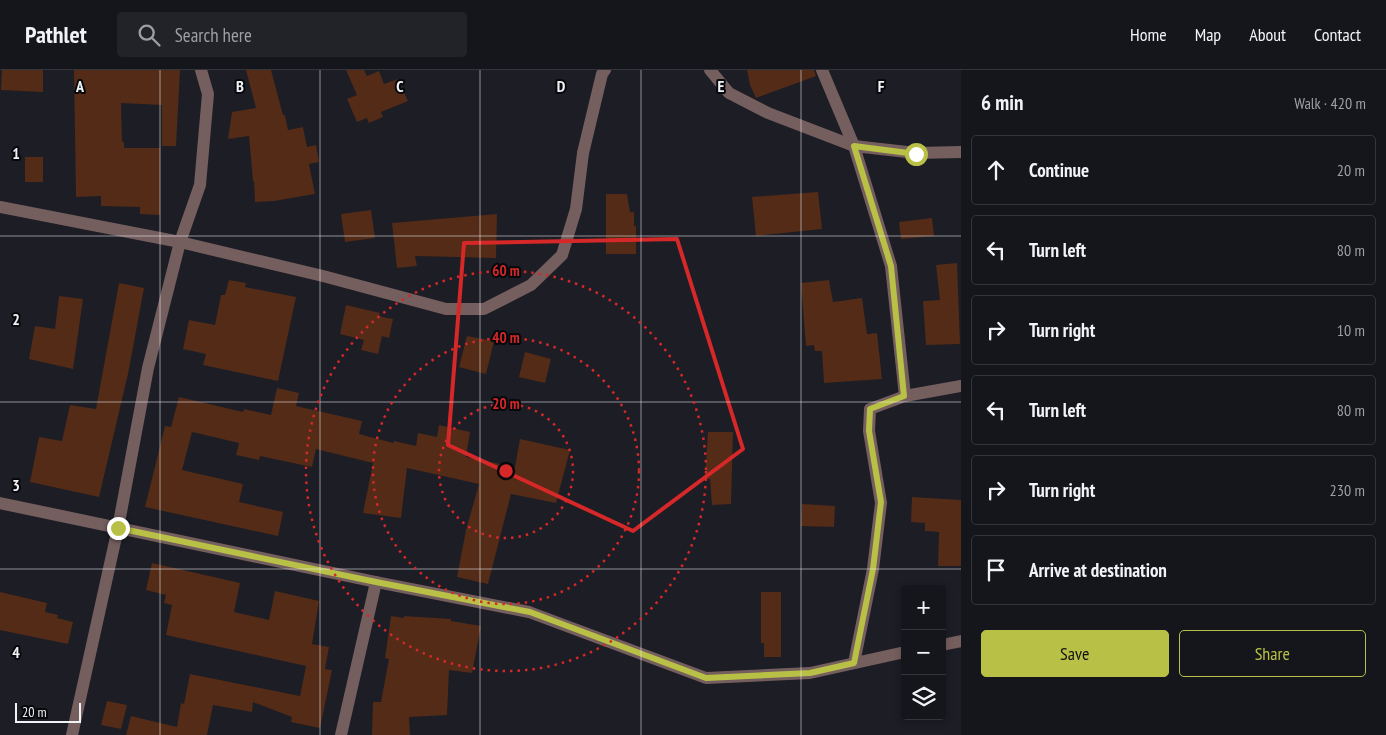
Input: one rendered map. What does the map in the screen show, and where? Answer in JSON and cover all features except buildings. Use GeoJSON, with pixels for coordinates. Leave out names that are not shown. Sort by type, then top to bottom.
{"type":"FeatureCollection","features":[{"type":"Feature","properties":{"kind":"street"},"geometry":{"type":"LineString","coordinates":[[72,735],[118,528],[148,368],[180,242],[200,185],[208,94],[201,70]]}},
{"type":"Feature","properties":{"kind":"street"},"geometry":{"type":"LineString","coordinates":[[0,207],[180,242],[323,276],[446,309],[484,309],[531,285],[562,255],[576,210],[583,154],[602,74],[605,70]]}},
{"type":"Feature","properties":{"kind":"street"},"geometry":{"type":"LineString","coordinates":[[710,70],[729,93],[768,113],[854,146],[916,154],[961,152]]}},
{"type":"Feature","properties":{"kind":"street"},"geometry":{"type":"LineString","coordinates":[[822,70],[854,146],[891,266],[904,396]]}},
{"type":"Feature","properties":{"kind":"street"},"geometry":{"type":"LineString","coordinates":[[854,663],[873,569],[881,502],[869,431],[870,409],[904,396],[961,386]]}},
{"type":"Feature","properties":{"kind":"street"},"geometry":{"type":"LineString","coordinates":[[0,504],[530,612],[706,678],[810,673],[901,653]]}},
{"type":"Feature","properties":{"kind":"street"},"geometry":{"type":"LineString","coordinates":[[341,735],[376,582]]}},
{"type":"Feature","properties":{"kind":"street"},"geometry":{"type":"LineString","coordinates":[[946,643],[961,641]]}},
{"type":"Feature","properties":{"kind":"highlighted area"},"geometry":{"type":"Polygon","coordinates":[[[677,239],[743,449],[633,531],[448,445],[464,243],[677,239]]]}},
{"type":"Feature","properties":{"kind":"route"},"geometry":{"type":"LineString","coordinates":[[118,528],[530,612],[706,678],[810,673],[854,663],[873,569],[881,502],[869,431],[870,409],[904,396],[891,266],[854,146],[916,154]]}}]}
